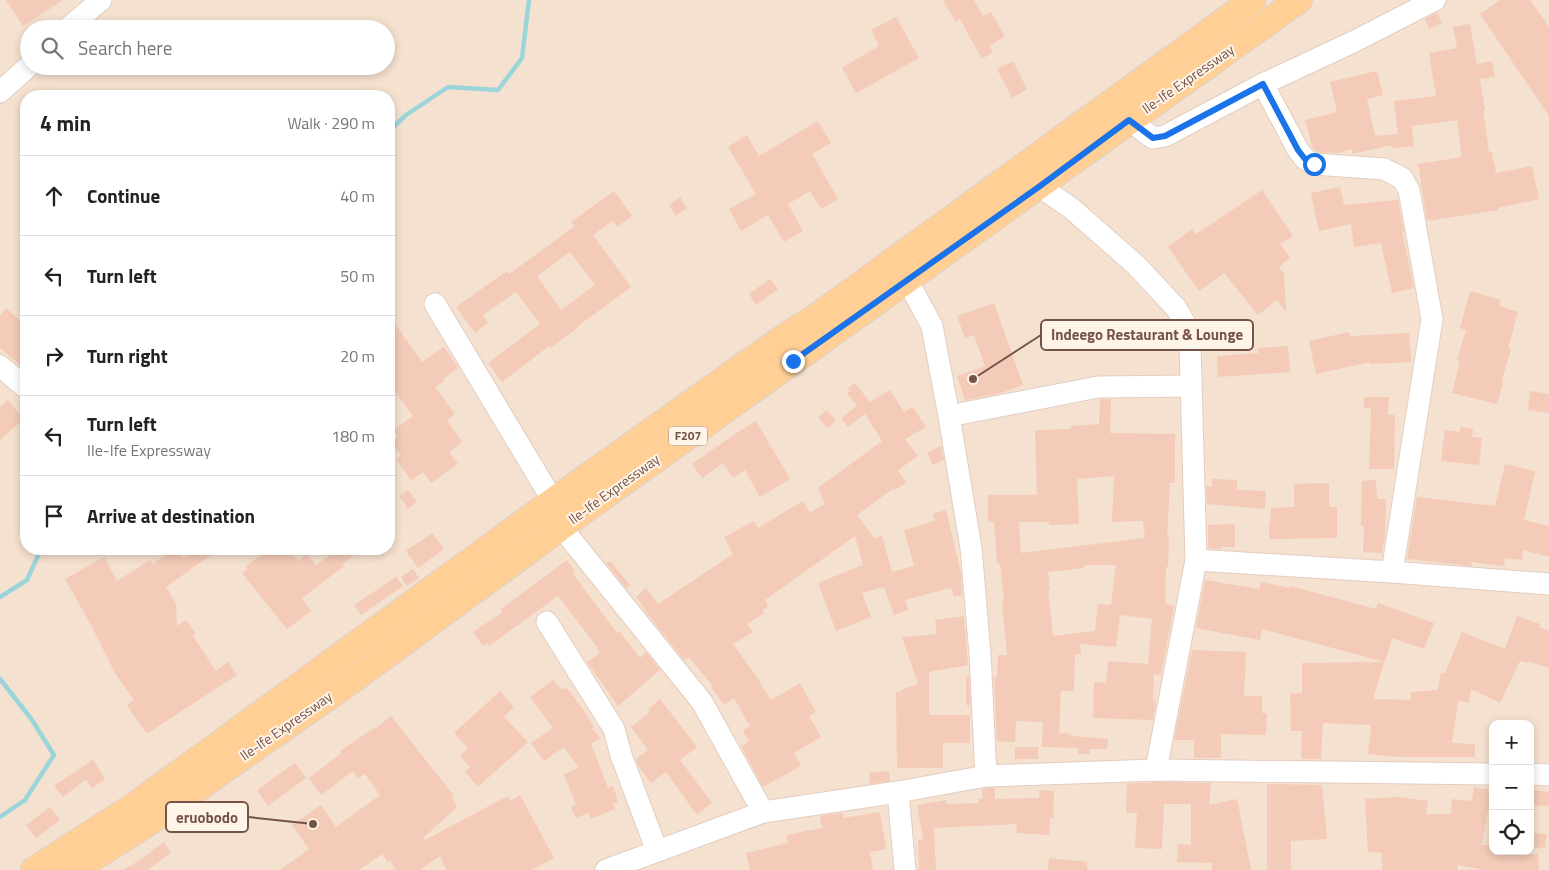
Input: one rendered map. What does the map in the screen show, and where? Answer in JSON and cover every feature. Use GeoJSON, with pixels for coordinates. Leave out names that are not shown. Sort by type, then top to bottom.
{"type":"FeatureCollection","features":[{"type":"Feature","properties":{"kind":"main road","name":"Ile-Ife Expressway"},"geometry":{"type":"LineString","coordinates":[[34,870],[134,806],[553,501],[785,352],[907,280],[1300,0]]}},
{"type":"Feature","properties":{"kind":"main road","name":"Ile-Ife Expressway"},"geometry":{"type":"LineString","coordinates":[[74,870],[148,823],[351,681],[561,527],[785,352],[824,311],[1245,2]]}},
{"type":"Feature","properties":{"kind":"street"},"geometry":{"type":"LineString","coordinates":[[78,20],[101,0]]}},
{"type":"Feature","properties":{"kind":"street"},"geometry":{"type":"LineString","coordinates":[[1129,120],[1153,138],[1165,136],[1263,84],[1353,42],[1436,0]]}},
{"type":"Feature","properties":{"kind":"street"},"geometry":{"type":"LineString","coordinates":[[1245,2],[1256,31]]}},
{"type":"Feature","properties":{"kind":"street"},"geometry":{"type":"LineString","coordinates":[[0,92],[20,74]]}},
{"type":"Feature","properties":{"kind":"street"},"geometry":{"type":"LineString","coordinates":[[1263,84],[1298,150],[1305,159],[1314,164],[1384,169],[1402,178],[1408,190],[1432,319],[1392,572]]}},
{"type":"Feature","properties":{"kind":"street"},"geometry":{"type":"LineString","coordinates":[[1040,186],[1071,208],[1136,265],[1176,308],[1186,325],[1190,344],[1196,560],[1156,770]]}},
{"type":"Feature","properties":{"kind":"street"},"geometry":{"type":"LineString","coordinates":[[907,280],[932,326],[971,548],[980,654],[986,776]]}},
{"type":"Feature","properties":{"kind":"street"},"geometry":{"type":"LineString","coordinates":[[435,304],[553,501]]}},
{"type":"Feature","properties":{"kind":"street"},"geometry":{"type":"LineString","coordinates":[[0,366],[20,383]]}},
{"type":"Feature","properties":{"kind":"street"},"geometry":{"type":"LineString","coordinates":[[949,416],[1098,387],[1192,386]]}},
{"type":"Feature","properties":{"kind":"street"},"geometry":{"type":"LineString","coordinates":[[561,527],[702,702],[763,812]]}},
{"type":"Feature","properties":{"kind":"street"},"geometry":{"type":"LineString","coordinates":[[1196,560],[1549,584]]}},
{"type":"Feature","properties":{"kind":"street"},"geometry":{"type":"LineString","coordinates":[[547,622],[614,729],[621,756],[657,851]]}},
{"type":"Feature","properties":{"kind":"street"},"geometry":{"type":"LineString","coordinates":[[606,870],[763,812],[898,792],[986,776],[1156,770],[1489,774]]}},
{"type":"Feature","properties":{"kind":"street"},"geometry":{"type":"LineString","coordinates":[[1534,774],[1549,775]]}},
{"type":"Feature","properties":{"kind":"street"},"geometry":{"type":"LineString","coordinates":[[898,792],[905,870]]}},
{"type":"Feature","properties":{"kind":"shaded area"},"geometry":{"type":"Polygon","coordinates":[[[0,0],[1549,0],[1549,870],[0,870],[0,0]]]}},
{"type":"Feature","properties":{"kind":"building"},"geometry":{"type":"Polygon","coordinates":[[[6,0],[63,0],[32,20],[20,21],[6,0]]]}},
{"type":"Feature","properties":{"kind":"building"},"geometry":{"type":"Polygon","coordinates":[[[943,0],[974,0],[983,16],[991,12],[1005,36],[989,46],[993,52],[982,59],[960,19],[956,22],[943,0]]]}},
{"type":"Feature","properties":{"kind":"building"},"geometry":{"type":"Polygon","coordinates":[[[1500,0],[1530,0],[1549,27],[1549,116],[1480,14],[1500,0]]]}},
{"type":"Feature","properties":{"kind":"building"},"geometry":{"type":"Polygon","coordinates":[[[1437,13],[1442,23],[1429,29],[1425,19],[1437,13]]]}},
{"type":"Feature","properties":{"kind":"building"},"geometry":{"type":"Polygon","coordinates":[[[896,17],[919,58],[856,93],[842,68],[879,46],[871,30],[896,17]]]}},
{"type":"Feature","properties":{"kind":"building"},"geometry":{"type":"Polygon","coordinates":[[[1470,24],[1477,64],[1492,61],[1495,77],[1480,79],[1489,152],[1492,152],[1496,173],[1532,166],[1539,199],[1498,208],[1498,210],[1427,221],[1418,164],[1462,157],[1457,120],[1412,126],[1414,146],[1392,148],[1391,145],[1353,154],[1352,149],[1337,153],[1318,152],[1313,149],[1305,120],[1337,112],[1330,82],[1377,71],[1383,95],[1367,99],[1375,136],[1398,134],[1394,101],[1436,96],[1429,53],[1457,48],[1453,27],[1470,24]]]}},
{"type":"Feature","properties":{"kind":"building"},"geometry":{"type":"Polygon","coordinates":[[[1013,61],[1027,89],[1012,98],[997,69],[1013,61]]]}},
{"type":"Feature","properties":{"kind":"building"},"geometry":{"type":"Polygon","coordinates":[[[818,121],[831,143],[812,154],[838,199],[821,209],[810,191],[788,204],[803,231],[784,242],[768,215],[741,231],[729,209],[756,194],[728,147],[747,135],[759,156],[818,121]]]}},
{"type":"Feature","properties":{"kind":"building"},"geometry":{"type":"Polygon","coordinates":[[[1340,187],[1344,205],[1398,200],[1404,232],[1402,232],[1414,288],[1392,293],[1381,243],[1354,247],[1351,224],[1319,231],[1311,193],[1340,187]]]}},
{"type":"Feature","properties":{"kind":"building"},"geometry":{"type":"Polygon","coordinates":[[[1262,190],[1293,236],[1280,244],[1290,257],[1279,267],[1284,274],[1286,312],[1277,300],[1258,315],[1224,273],[1199,291],[1168,247],[1192,229],[1196,234],[1262,190]]]}},
{"type":"Feature","properties":{"kind":"building"},"geometry":{"type":"Polygon","coordinates":[[[614,191],[632,216],[617,227],[612,221],[593,235],[631,287],[502,382],[488,363],[540,324],[516,292],[483,315],[488,323],[475,333],[456,307],[507,271],[509,274],[575,226],[571,222],[614,191]],[[570,252],[537,276],[561,310],[595,285],[570,252]]]}},
{"type":"Feature","properties":{"kind":"building"},"geometry":{"type":"Polygon","coordinates":[[[680,197],[687,208],[676,216],[669,205],[680,197]]]}},
{"type":"Feature","properties":{"kind":"building"},"geometry":{"type":"Polygon","coordinates":[[[770,279],[778,289],[756,305],[749,294],[770,279]]]}},
{"type":"Feature","properties":{"kind":"building"},"geometry":{"type":"Polygon","coordinates":[[[1470,291],[1501,300],[1499,306],[1518,312],[1508,348],[1511,349],[1497,404],[1452,393],[1460,361],[1457,360],[1466,330],[1460,328],[1470,291]]]}},
{"type":"Feature","properties":{"kind":"building"},"geometry":{"type":"Polygon","coordinates":[[[994,303],[1023,385],[1001,393],[965,400],[957,376],[985,366],[974,335],[965,338],[957,316],[994,303]]]}},
{"type":"Feature","properties":{"kind":"building"},"geometry":{"type":"Polygon","coordinates":[[[6,308],[20,321],[20,365],[0,348],[0,316],[6,308]]]}},
{"type":"Feature","properties":{"kind":"building"},"geometry":{"type":"Polygon","coordinates":[[[395,324],[422,362],[444,347],[458,368],[435,387],[455,414],[447,420],[462,442],[449,452],[458,464],[431,483],[423,472],[411,480],[396,459],[401,455],[395,447],[395,439],[398,437],[395,429],[413,416],[395,392],[395,324]]]}},
{"type":"Feature","properties":{"kind":"building"},"geometry":{"type":"Polygon","coordinates":[[[1349,332],[1350,336],[1409,333],[1411,362],[1370,364],[1370,362],[1316,374],[1309,341],[1349,332]]]}},
{"type":"Feature","properties":{"kind":"building"},"geometry":{"type":"Polygon","coordinates":[[[1288,346],[1290,372],[1218,377],[1217,356],[1259,353],[1258,348],[1288,346]]]}},
{"type":"Feature","properties":{"kind":"building"},"geometry":{"type":"Polygon","coordinates":[[[855,383],[870,402],[890,390],[904,412],[913,407],[926,427],[905,439],[918,456],[898,470],[906,483],[895,490],[894,488],[857,515],[874,538],[882,536],[892,572],[914,566],[904,530],[935,521],[933,514],[946,510],[961,573],[962,595],[954,597],[951,588],[905,600],[908,610],[894,615],[884,587],[862,593],[871,617],[836,631],[818,583],[863,565],[855,536],[765,600],[768,606],[762,611],[764,613],[747,624],[753,632],[733,644],[771,700],[800,683],[816,712],[809,716],[821,737],[794,753],[801,766],[763,787],[741,746],[749,742],[743,730],[750,726],[734,698],[724,705],[711,687],[713,686],[689,657],[684,660],[636,597],[646,588],[658,604],[733,554],[724,537],[754,521],[758,528],[803,501],[810,512],[825,504],[818,488],[882,441],[865,414],[848,427],[841,418],[857,406],[847,393],[850,391],[848,388],[855,383]]]}},
{"type":"Feature","properties":{"kind":"building"},"geometry":{"type":"Polygon","coordinates":[[[1530,391],[1549,394],[1549,413],[1528,410],[1530,391]]]}},
{"type":"Feature","properties":{"kind":"building"},"geometry":{"type":"Polygon","coordinates":[[[1364,397],[1389,397],[1388,415],[1395,415],[1394,469],[1369,469],[1371,408],[1364,408],[1364,397]]]}},
{"type":"Feature","properties":{"kind":"building"},"geometry":{"type":"Polygon","coordinates":[[[1100,399],[1111,399],[1110,433],[1175,434],[1175,483],[1170,483],[1165,604],[1174,606],[1161,675],[1154,674],[1153,701],[1156,701],[1153,720],[1093,718],[1094,682],[1106,683],[1108,661],[1148,664],[1152,619],[1120,615],[1116,647],[1080,644],[1081,654],[1075,654],[1074,691],[1061,691],[1059,733],[1071,734],[1071,736],[1108,739],[1107,749],[1090,749],[1090,754],[1078,754],[1078,748],[1042,747],[1043,722],[1016,721],[1015,742],[997,741],[994,677],[997,677],[998,655],[1007,655],[1000,564],[997,564],[994,522],[988,522],[988,495],[1037,495],[1035,430],[1071,429],[1071,426],[1099,424],[1100,399]],[[1114,476],[1077,479],[1079,524],[1049,525],[1049,522],[1019,522],[1021,553],[1145,538],[1143,521],[1112,522],[1114,476]],[[1084,565],[1084,568],[1048,572],[1053,636],[1095,631],[1098,604],[1111,605],[1116,565],[1084,565]]]}},
{"type":"Feature","properties":{"kind":"building"},"geometry":{"type":"Polygon","coordinates":[[[8,400],[20,414],[20,422],[0,440],[0,407],[8,400]]]}},
{"type":"Feature","properties":{"kind":"building"},"geometry":{"type":"Polygon","coordinates":[[[827,410],[836,421],[827,428],[818,417],[827,410]]]}},
{"type":"Feature","properties":{"kind":"building"},"geometry":{"type":"Polygon","coordinates":[[[756,421],[790,479],[760,497],[745,470],[733,478],[723,463],[702,478],[692,464],[756,421]]]}},
{"type":"Feature","properties":{"kind":"building"},"geometry":{"type":"Polygon","coordinates":[[[1460,427],[1473,429],[1472,437],[1482,438],[1479,465],[1441,461],[1445,430],[1460,432],[1460,427]]]}},
{"type":"Feature","properties":{"kind":"building"},"geometry":{"type":"Polygon","coordinates":[[[941,446],[944,460],[933,465],[927,453],[941,446]]]}},
{"type":"Feature","properties":{"kind":"building"},"geometry":{"type":"Polygon","coordinates":[[[1505,464],[1535,471],[1524,520],[1549,526],[1549,557],[1523,550],[1522,560],[1505,558],[1504,566],[1472,562],[1471,566],[1407,559],[1417,497],[1495,506],[1505,464]]]}},
{"type":"Feature","properties":{"kind":"building"},"geometry":{"type":"Polygon","coordinates":[[[1212,479],[1237,480],[1237,490],[1266,491],[1265,509],[1207,504],[1206,486],[1212,487],[1212,479]]]}},
{"type":"Feature","properties":{"kind":"building"},"geometry":{"type":"Polygon","coordinates":[[[1376,480],[1377,499],[1386,499],[1385,536],[1382,553],[1363,552],[1364,526],[1361,526],[1362,481],[1376,480]]]}},
{"type":"Feature","properties":{"kind":"building"},"geometry":{"type":"Polygon","coordinates":[[[1329,483],[1329,507],[1337,507],[1337,538],[1269,539],[1271,508],[1294,507],[1294,484],[1329,483]]]}},
{"type":"Feature","properties":{"kind":"building"},"geometry":{"type":"Polygon","coordinates":[[[408,490],[417,502],[408,509],[399,496],[408,490]]]}},
{"type":"Feature","properties":{"kind":"building"},"geometry":{"type":"Polygon","coordinates":[[[1235,524],[1235,547],[1208,548],[1208,525],[1235,524]]]}},
{"type":"Feature","properties":{"kind":"building"},"geometry":{"type":"Polygon","coordinates":[[[432,533],[444,549],[418,568],[406,551],[432,533]]]}},
{"type":"Feature","properties":{"kind":"building"},"geometry":{"type":"Polygon","coordinates":[[[166,555],[181,555],[183,558],[187,555],[211,555],[166,587],[176,604],[177,626],[186,620],[196,634],[193,636],[216,671],[228,662],[237,675],[146,733],[127,705],[134,700],[115,673],[65,579],[104,557],[117,581],[150,560],[153,564],[166,555]]]}},
{"type":"Feature","properties":{"kind":"building"},"geometry":{"type":"Polygon","coordinates":[[[262,555],[294,555],[298,561],[308,555],[316,565],[330,555],[354,555],[342,564],[344,566],[302,598],[311,611],[287,629],[242,573],[248,568],[246,566],[262,555]]]}},
{"type":"Feature","properties":{"kind":"building"},"geometry":{"type":"Polygon","coordinates":[[[567,560],[575,572],[573,574],[617,633],[619,631],[640,658],[646,652],[660,670],[618,706],[587,662],[600,653],[598,648],[558,596],[489,646],[487,643],[483,646],[473,632],[503,612],[501,609],[567,560]]]}},
{"type":"Feature","properties":{"kind":"building"},"geometry":{"type":"Polygon","coordinates":[[[610,561],[630,585],[626,588],[606,563],[610,561]]]}},
{"type":"Feature","properties":{"kind":"building"},"geometry":{"type":"Polygon","coordinates":[[[413,569],[419,578],[407,586],[401,577],[413,569]]]}},
{"type":"Feature","properties":{"kind":"building"},"geometry":{"type":"Polygon","coordinates":[[[396,577],[403,586],[361,615],[354,605],[396,577]]]}},
{"type":"Feature","properties":{"kind":"building"},"geometry":{"type":"Polygon","coordinates":[[[1205,580],[1259,589],[1261,582],[1290,588],[1290,586],[1376,609],[1378,603],[1434,623],[1424,649],[1392,638],[1385,662],[1262,629],[1260,640],[1196,628],[1205,580]]]}},
{"type":"Feature","properties":{"kind":"building"},"geometry":{"type":"Polygon","coordinates":[[[964,616],[968,665],[929,672],[929,715],[970,715],[970,743],[943,743],[943,768],[897,768],[896,692],[901,692],[901,690],[918,684],[902,637],[937,634],[935,620],[964,616]]]}},
{"type":"Feature","properties":{"kind":"building"},"geometry":{"type":"Polygon","coordinates":[[[1517,616],[1540,624],[1539,627],[1549,631],[1549,668],[1528,661],[1527,663],[1520,661],[1500,703],[1471,689],[1469,703],[1458,701],[1452,743],[1475,744],[1475,757],[1397,757],[1368,754],[1371,725],[1323,723],[1321,759],[1301,759],[1302,731],[1291,731],[1290,694],[1302,693],[1302,663],[1384,662],[1373,699],[1411,700],[1411,692],[1438,690],[1441,673],[1445,673],[1462,632],[1505,649],[1517,616]]]}},
{"type":"Feature","properties":{"kind":"building"},"geometry":{"type":"Polygon","coordinates":[[[1192,650],[1246,652],[1244,696],[1262,696],[1262,713],[1267,713],[1266,735],[1221,734],[1221,758],[1194,758],[1194,740],[1174,740],[1192,650]]]}},
{"type":"Feature","properties":{"kind":"building"},"geometry":{"type":"Polygon","coordinates":[[[966,677],[969,677],[970,705],[966,705],[966,677]]]}},
{"type":"Feature","properties":{"kind":"building"},"geometry":{"type":"Polygon","coordinates":[[[553,680],[562,690],[566,687],[583,709],[594,727],[592,728],[600,738],[591,744],[608,788],[613,786],[618,802],[613,804],[615,809],[591,819],[588,813],[576,818],[571,807],[576,805],[564,774],[579,768],[564,747],[544,761],[531,743],[553,728],[530,697],[553,680]]]}},
{"type":"Feature","properties":{"kind":"building"},"geometry":{"type":"Polygon","coordinates":[[[500,691],[514,707],[504,717],[528,742],[478,787],[465,772],[470,767],[460,756],[468,748],[454,733],[500,691]]]}},
{"type":"Feature","properties":{"kind":"building"},"geometry":{"type":"Polygon","coordinates":[[[660,699],[697,747],[680,760],[712,803],[697,815],[666,772],[651,783],[639,767],[636,759],[648,750],[631,727],[650,712],[648,709],[660,699]]]}},
{"type":"Feature","properties":{"kind":"building"},"geometry":{"type":"Polygon","coordinates":[[[391,716],[454,796],[452,797],[457,807],[423,838],[425,840],[508,796],[510,801],[520,795],[554,858],[532,870],[446,870],[440,856],[420,870],[396,870],[390,860],[388,862],[382,854],[359,870],[280,870],[309,849],[292,825],[321,805],[336,827],[380,795],[365,774],[358,778],[353,771],[321,795],[309,778],[342,753],[340,751],[375,729],[391,716]]]}},
{"type":"Feature","properties":{"kind":"building"},"geometry":{"type":"Polygon","coordinates":[[[1015,747],[1038,747],[1038,759],[1015,759],[1015,747]]]}},
{"type":"Feature","properties":{"kind":"building"},"geometry":{"type":"Polygon","coordinates":[[[93,760],[105,779],[92,788],[86,779],[63,797],[54,786],[93,760]]]}},
{"type":"Feature","properties":{"kind":"building"},"geometry":{"type":"Polygon","coordinates":[[[295,763],[306,778],[268,806],[257,790],[295,763]]]}},
{"type":"Feature","properties":{"kind":"building"},"geometry":{"type":"Polygon","coordinates":[[[889,771],[890,781],[870,784],[869,773],[889,771]]]}},
{"type":"Feature","properties":{"kind":"building"},"geometry":{"type":"Polygon","coordinates":[[[1156,782],[1211,783],[1209,805],[1237,799],[1251,870],[1212,870],[1212,863],[1177,862],[1178,844],[1191,845],[1191,804],[1164,804],[1162,849],[1135,848],[1137,813],[1126,813],[1127,784],[1156,782]]]}},
{"type":"Feature","properties":{"kind":"building"},"geometry":{"type":"Polygon","coordinates":[[[1267,784],[1322,785],[1327,839],[1291,841],[1291,870],[1267,870],[1267,784]]]}},
{"type":"Feature","properties":{"kind":"building"},"geometry":{"type":"Polygon","coordinates":[[[1474,787],[1489,790],[1489,802],[1482,845],[1489,845],[1489,855],[1538,854],[1539,870],[1484,870],[1458,865],[1457,870],[1382,870],[1382,853],[1368,852],[1365,799],[1399,797],[1428,801],[1426,814],[1451,814],[1452,799],[1472,801],[1474,787]]]}},
{"type":"Feature","properties":{"kind":"building"},"geometry":{"type":"Polygon","coordinates":[[[995,788],[995,799],[1039,798],[1039,790],[1054,791],[1053,819],[1050,818],[1049,835],[1016,833],[1017,824],[934,828],[936,870],[919,870],[918,840],[923,840],[917,805],[946,800],[946,804],[979,803],[979,799],[983,799],[982,789],[995,788]]]}},
{"type":"Feature","properties":{"kind":"building"},"geometry":{"type":"Polygon","coordinates":[[[1534,790],[1549,792],[1549,806],[1534,805],[1534,790]]]}},
{"type":"Feature","properties":{"kind":"building"},"geometry":{"type":"Polygon","coordinates":[[[50,807],[60,820],[36,838],[26,825],[50,807]]]}},
{"type":"Feature","properties":{"kind":"building"},"geometry":{"type":"Polygon","coordinates":[[[880,812],[886,849],[870,852],[873,870],[750,870],[746,853],[788,843],[786,835],[822,828],[820,816],[843,813],[843,818],[880,812]]]}},
{"type":"Feature","properties":{"kind":"building"},"geometry":{"type":"Polygon","coordinates":[[[1534,833],[1547,834],[1545,848],[1534,847],[1534,833]]]}},
{"type":"Feature","properties":{"kind":"building"},"geometry":{"type":"Polygon","coordinates":[[[164,842],[171,853],[147,870],[124,870],[152,852],[164,842]]]}},
{"type":"Feature","properties":{"kind":"building"},"geometry":{"type":"Polygon","coordinates":[[[1049,858],[1087,862],[1087,870],[1048,870],[1049,858]]]}},
{"type":"Feature","properties":{"kind":"waterway"},"geometry":{"type":"LineString","coordinates":[[395,125],[406,115],[448,87],[498,90],[522,58],[529,0]]}},
{"type":"Feature","properties":{"kind":"waterway"},"geometry":{"type":"LineString","coordinates":[[0,597],[27,580],[38,555]]}},
{"type":"Feature","properties":{"kind":"waterway"},"geometry":{"type":"LineString","coordinates":[[0,679],[32,720],[54,755],[25,800],[0,817]]}},
{"type":"Feature","properties":{"kind":"place","name":"Indeego Restaurant & Lounge"},"geometry":{"type":"Point","coordinates":[973,379]}},
{"type":"Feature","properties":{"kind":"place","name":"eruobodo"},"geometry":{"type":"Point","coordinates":[313,824]}},
{"type":"Feature","properties":{"kind":"route"},"geometry":{"type":"LineString","coordinates":[[793,361],[1040,186],[1129,120],[1153,138],[1165,136],[1263,84],[1298,150],[1305,159],[1314,164]]}}]}
